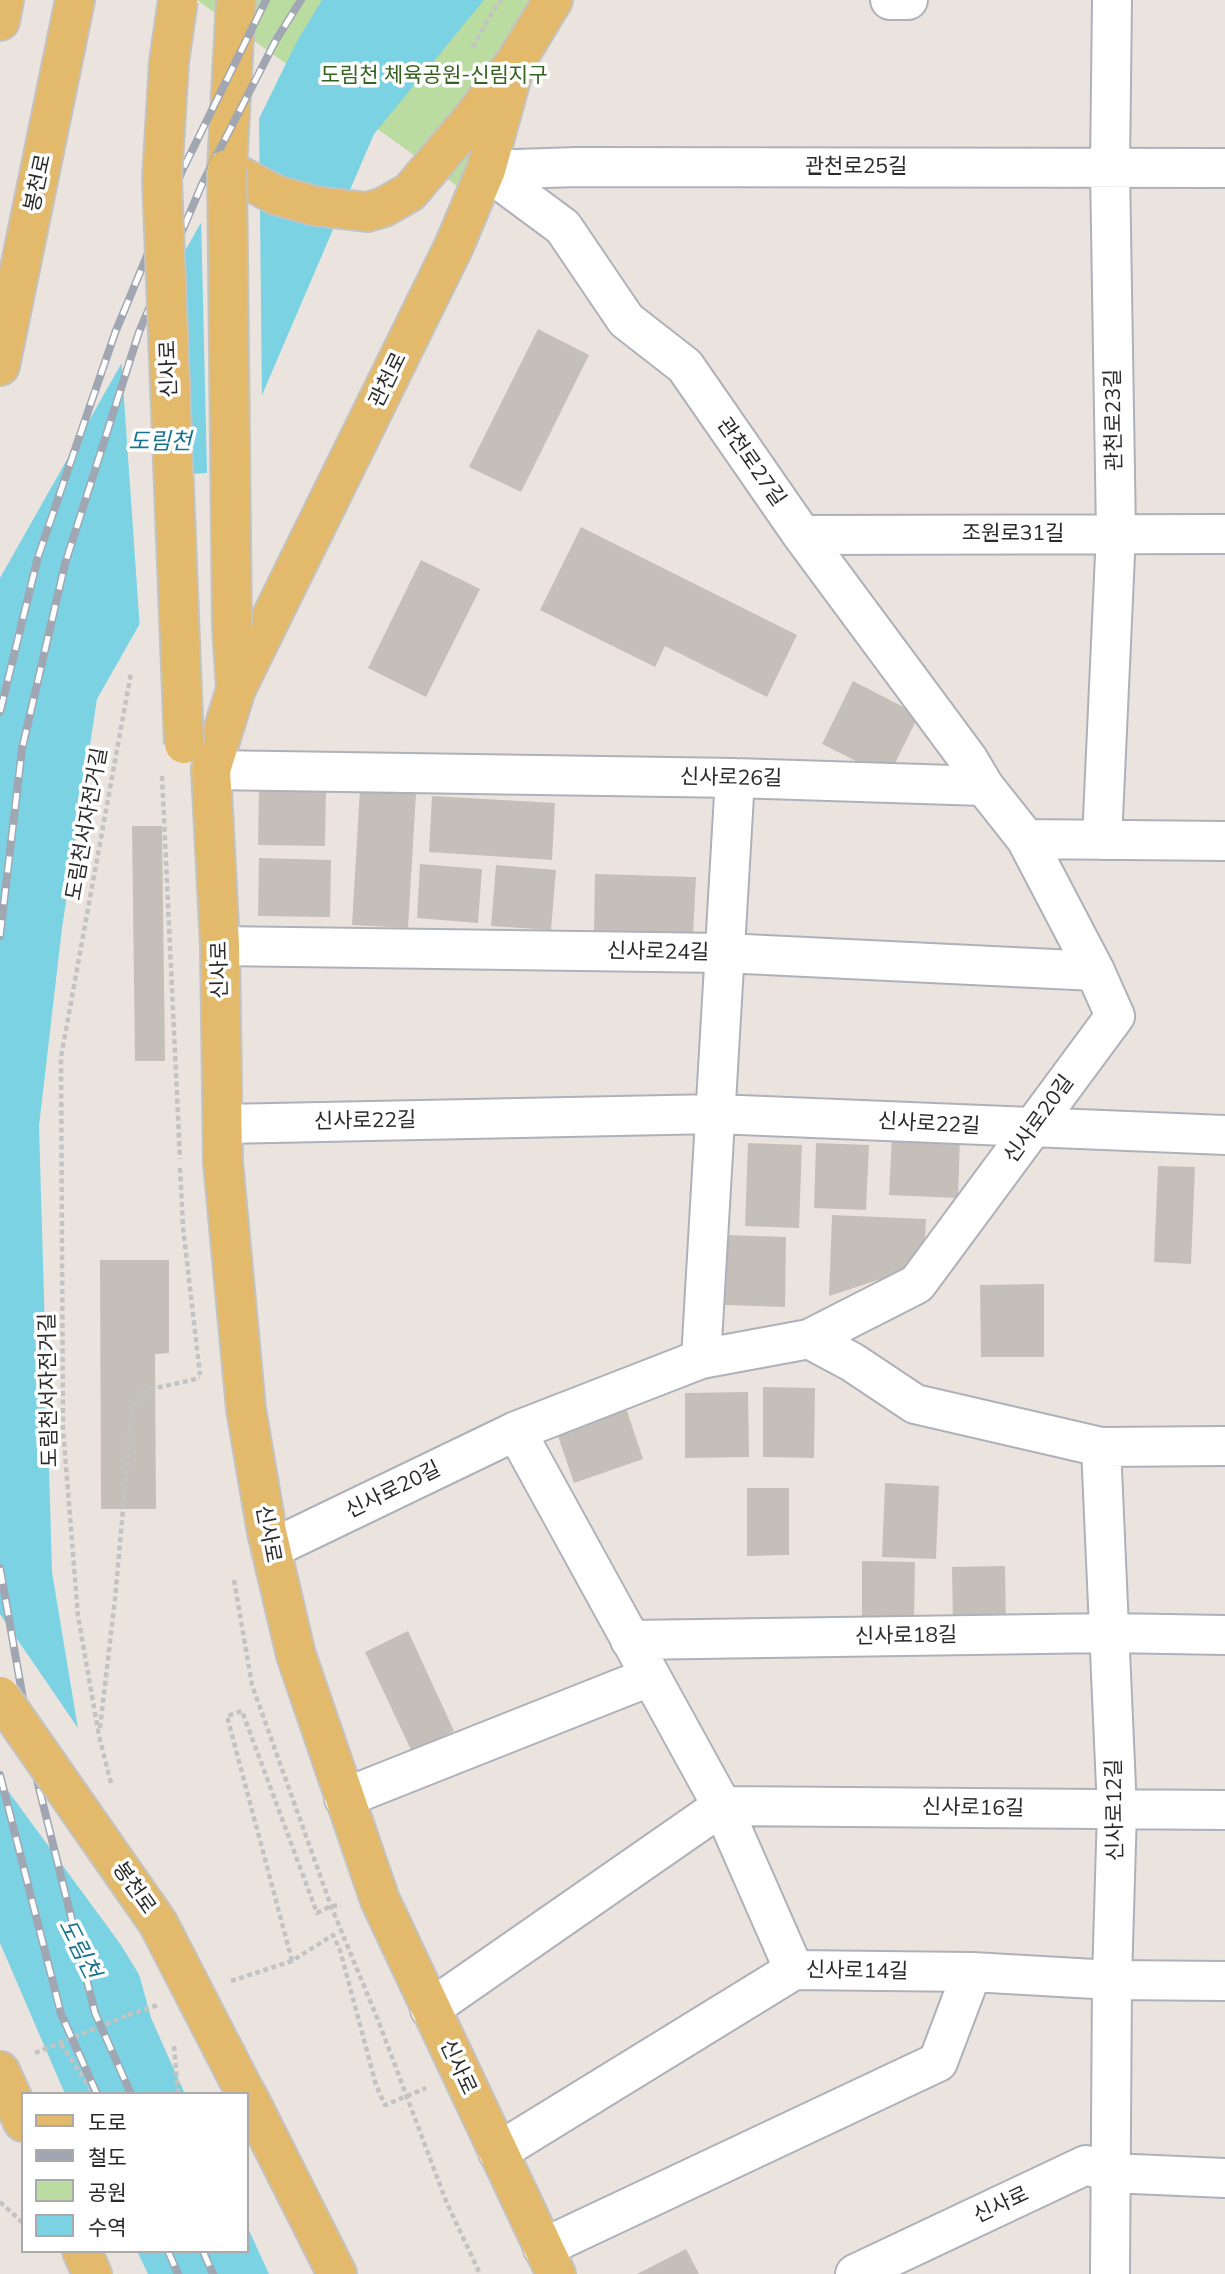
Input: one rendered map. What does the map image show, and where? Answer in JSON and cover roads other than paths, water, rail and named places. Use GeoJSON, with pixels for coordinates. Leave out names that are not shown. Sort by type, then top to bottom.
{"type":"FeatureCollection","features":[{"type":"Feature","properties":{"kind":"main road"},"geometry":{"type":"LineString","coordinates":[[0,21],[4,0]]}},
{"type":"Feature","properties":{"kind":"main road","name":"봉천로"},"geometry":{"type":"LineString","coordinates":[[0,366],[75,0]]}},
{"type":"Feature","properties":{"kind":"main road","name":"신사로"},"geometry":{"type":"LineString","coordinates":[[178,0],[169,62],[162,179],[198,757],[220,946],[225,1176],[246,1409],[271,1549],[296,1655],[380,1900],[550,2261]]}},
{"type":"Feature","properties":{"kind":"main road","name":"신사로"},"geometry":{"type":"LineString","coordinates":[[198,757],[236,689],[227,170],[236,0]]}},
{"type":"Feature","properties":{"kind":"main road","name":"관천로"},"geometry":{"type":"LineString","coordinates":[[227,170],[276,195],[315,206],[368,212],[384,207],[410,192],[471,120],[516,61],[553,0]]}},
{"type":"Feature","properties":{"kind":"main road","name":"관천로"},"geometry":{"type":"LineString","coordinates":[[236,689],[454,246],[486,170],[516,61]]}},
{"type":"Feature","properties":{"kind":"main road","name":"봉천로"},"geometry":{"type":"LineString","coordinates":[[0,1696],[158,1923],[245,2092]]}},
{"type":"Feature","properties":{"kind":"main road"},"geometry":{"type":"LineString","coordinates":[[0,2071],[21,2118]]}},
{"type":"Feature","properties":{"kind":"main road","name":"봉천로"},"geometry":{"type":"LineString","coordinates":[[248,2098],[337,2274]]}},
{"type":"Feature","properties":{"kind":"main road"},"geometry":{"type":"LineString","coordinates":[[83,2253],[92,2274]]}},
{"type":"Feature","properties":{"kind":"street"},"geometry":{"type":"LineString","coordinates":[[890,0],[908,0]]}},
{"type":"Feature","properties":{"kind":"street","name":"관천로23길"},"geometry":{"type":"LineString","coordinates":[[1102,840],[1116,533],[1110,168],[1112,0]]}},
{"type":"Feature","properties":{"kind":"street","name":"관천로25길"},"geometry":{"type":"LineString","coordinates":[[486,170],[578,167],[1225,168]]}},
{"type":"Feature","properties":{"kind":"street","name":"관천로27길"},"geometry":{"type":"LineString","coordinates":[[486,170],[564,227],[626,320],[685,366],[802,535],[968,759],[984,786]]}},
{"type":"Feature","properties":{"kind":"street","name":"조원로31길"},"geometry":{"type":"LineString","coordinates":[[802,535],[1225,534]]}},
{"type":"Feature","properties":{"kind":"street","name":"신사로26길"},"geometry":{"type":"LineString","coordinates":[[198,757],[984,786]]}},
{"type":"Feature","properties":{"kind":"street"},"geometry":{"type":"LineString","coordinates":[[701,1359],[735,778]]}},
{"type":"Feature","properties":{"kind":"street"},"geometry":{"type":"LineString","coordinates":[[984,786],[1026,839],[1225,841]]}},
{"type":"Feature","properties":{"kind":"street","name":"신사로20길"},"geometry":{"type":"LineString","coordinates":[[271,1549],[516,1431],[701,1359],[809,1339],[917,1284],[1115,1016],[1095,971],[1026,839]]}},
{"type":"Feature","properties":{"kind":"street","name":"신사로24길"},"geometry":{"type":"LineString","coordinates":[[220,946],[724,953],[1095,971]]}},
{"type":"Feature","properties":{"kind":"street","name":"신사로22길"},"geometry":{"type":"LineString","coordinates":[[223,1124],[716,1114],[1225,1135]]}},
{"type":"Feature","properties":{"kind":"street"},"geometry":{"type":"LineString","coordinates":[[809,1339],[852,1362],[915,1404],[1101,1447],[1225,1446]]}},
{"type":"Feature","properties":{"kind":"street"},"geometry":{"type":"LineString","coordinates":[[516,1431],[722,1806],[794,1970]]}},
{"type":"Feature","properties":{"kind":"street","name":"신사로12길"},"geometry":{"type":"LineString","coordinates":[[1101,1447],[1117,1810],[1112,1980],[1110,2274]]}},
{"type":"Feature","properties":{"kind":"street","name":"신사로18길"},"geometry":{"type":"LineString","coordinates":[[630,1640],[1109,1633],[1225,1635]]}},
{"type":"Feature","properties":{"kind":"street"},"geometry":{"type":"LineString","coordinates":[[344,1798],[649,1677]]}},
{"type":"Feature","properties":{"kind":"street"},"geometry":{"type":"LineString","coordinates":[[430,2008],[722,1806]]}},
{"type":"Feature","properties":{"kind":"street","name":"신사로16길"},"geometry":{"type":"LineString","coordinates":[[722,1806],[1225,1810]]}},
{"type":"Feature","properties":{"kind":"street","name":"신사로14길"},"geometry":{"type":"LineString","coordinates":[[498,2152],[794,1970],[972,1972],[1112,1980],[1225,1981]]}},
{"type":"Feature","properties":{"kind":"street","name":"신사로"},"geometry":{"type":"LineString","coordinates":[[550,2261],[938,2062],[972,1972]]}},
{"type":"Feature","properties":{"kind":"street","name":"신사로"},"geometry":{"type":"LineString","coordinates":[[855,2274],[1086,2165],[1111,2173]]}},
{"type":"Feature","properties":{"kind":"street"},"geometry":{"type":"LineString","coordinates":[[1111,2173],[1225,2178]]}},
{"type":"Feature","properties":{"kind":"water","name":"도림천"},"geometry":{"type":"Polygon","coordinates":[[[322,0],[484,0],[374,134],[238,451],[97,699],[62,928],[39,1126],[52,1572],[86,1777],[151,2018],[184,2092],[64,2092],[0,1943],[0,578],[254,129],[296,43],[322,0]]]}},
{"type":"Feature","properties":{"kind":"water"},"geometry":{"type":"Polygon","coordinates":[[[248,2228],[269,2274],[148,2274],[138,2253],[248,2253],[248,2228]]]}},
{"type":"Feature","properties":{"kind":"railway"},"geometry":{"type":"LineString","coordinates":[[0,712],[38,557],[115,333],[182,171],[266,0]]}},
{"type":"Feature","properties":{"kind":"railway"},"geometry":{"type":"LineString","coordinates":[[0,936],[22,749],[65,564],[139,332],[203,182],[276,40],[301,0]]}},
{"type":"Feature","properties":{"kind":"railway"},"geometry":{"type":"LineString","coordinates":[[0,1568],[38,1784],[95,2013],[130,2092]]}},
{"type":"Feature","properties":{"kind":"railway"},"geometry":{"type":"LineString","coordinates":[[0,1775],[61,2014],[96,2092]]}},
{"type":"Feature","properties":{"kind":"railway"},"geometry":{"type":"LineString","coordinates":[[169,2253],[178,2274]]}},
{"type":"Feature","properties":{"kind":"railway"},"geometry":{"type":"LineString","coordinates":[[204,2253],[213,2274]]}},
{"type":"Feature","properties":{"kind":"park label","name":"도림천 체육공원-신림지구"},"geometry":{"type":"Point","coordinates":[434,76]}}]}
